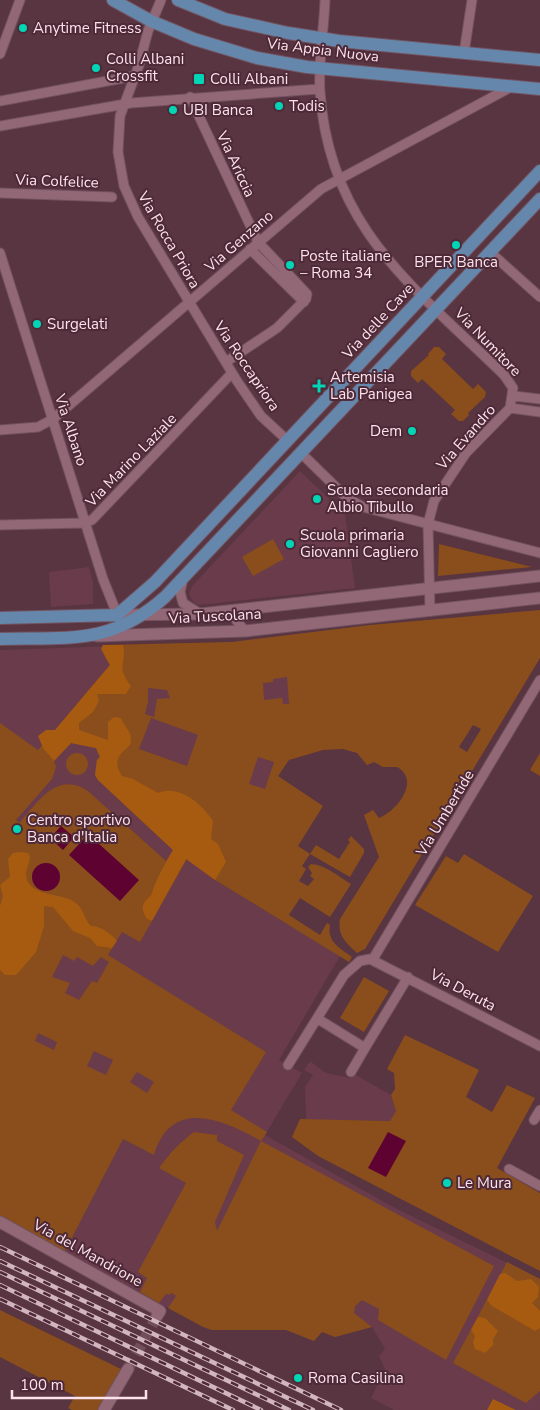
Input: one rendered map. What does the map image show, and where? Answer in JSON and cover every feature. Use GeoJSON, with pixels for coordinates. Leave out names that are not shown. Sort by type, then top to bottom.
{"type":"FeatureCollection","features":[{"type":"Feature","properties":{"kind":"main road","name":"Via Appia Nuova"},"geometry":{"type":"LineString","coordinates":[[113,0],[151,21],[233,52],[284,64],[540,89]]}},
{"type":"Feature","properties":{"kind":"main road","name":"Via Appia Nuova"},"geometry":{"type":"LineString","coordinates":[[178,0],[224,19],[253,27],[322,38],[540,60]]}},
{"type":"Feature","properties":{"kind":"main road","name":"Via delle Cave"},"geometry":{"type":"LineString","coordinates":[[120,621],[540,171]]}},
{"type":"Feature","properties":{"kind":"main road"},"geometry":{"type":"LineString","coordinates":[[0,618],[120,621],[142,616],[165,597],[540,199]]}},
{"type":"Feature","properties":{"kind":"main road"},"geometry":{"type":"LineString","coordinates":[[287,440],[301,453]]}},
{"type":"Feature","properties":{"kind":"main road","name":"Via Tuscolana"},"geometry":{"type":"LineString","coordinates":[[142,616],[242,610],[540,576]]}},
{"type":"Feature","properties":{"kind":"main road","name":"Via Tuscolana"},"geometry":{"type":"LineString","coordinates":[[0,640],[245,631],[430,612],[540,598]]}},
{"type":"Feature","properties":{"kind":"main road"},"geometry":{"type":"LineString","coordinates":[[93,636],[120,621]]}},
{"type":"Feature","properties":{"kind":"main road","name":"Via del Mandrione"},"geometry":{"type":"LineString","coordinates":[[0,1222],[159,1314]]}},
{"type":"Feature","properties":{"kind":"main road"},"geometry":{"type":"LineString","coordinates":[[104,1410],[128,1369]]}},
{"type":"Feature","properties":{"kind":"street"},"geometry":{"type":"LineString","coordinates":[[0,52],[20,0]]}},
{"type":"Feature","properties":{"kind":"street","name":"Via Rocca Priora"},"geometry":{"type":"LineString","coordinates":[[161,0],[151,21],[123,104],[119,121],[118,144],[125,191],[189,302]]}},
{"type":"Feature","properties":{"kind":"street","name":"Via Numitore"},"geometry":{"type":"LineString","coordinates":[[325,0],[320,89],[326,135],[338,179],[369,236],[390,264],[509,380],[514,388],[514,396]]}},
{"type":"Feature","properties":{"kind":"street"},"geometry":{"type":"LineString","coordinates":[[464,53],[472,0]]}},
{"type":"Feature","properties":{"kind":"street"},"geometry":{"type":"LineString","coordinates":[[0,101],[134,76]]}},
{"type":"Feature","properties":{"kind":"street","name":"Via Genzano"},"geometry":{"type":"LineString","coordinates":[[0,430],[38,427],[53,420],[321,189],[512,87]]}},
{"type":"Feature","properties":{"kind":"street"},"geometry":{"type":"LineString","coordinates":[[0,126],[123,104],[190,97],[320,89]]}},
{"type":"Feature","properties":{"kind":"street","name":"Via Ariccia"},"geometry":{"type":"LineString","coordinates":[[190,97],[258,242],[305,290],[307,296],[304,302]]}},
{"type":"Feature","properties":{"kind":"street","name":"Via Colfelice"},"geometry":{"type":"LineString","coordinates":[[0,193],[112,197]]}},
{"type":"Feature","properties":{"kind":"street"},"geometry":{"type":"LineString","coordinates":[[226,362],[277,328],[304,302],[250,249]]}},
{"type":"Feature","properties":{"kind":"street"},"geometry":{"type":"LineString","coordinates":[[490,252],[540,297]]}},
{"type":"Feature","properties":{"kind":"street","name":"Via Albano"},"geometry":{"type":"LineString","coordinates":[[0,253],[2,268],[53,420],[103,579],[120,621]]}},
{"type":"Feature","properties":{"kind":"street","name":"Via Roccapriora"},"geometry":{"type":"LineString","coordinates":[[189,302],[232,373],[261,416],[287,440]]}},
{"type":"Feature","properties":{"kind":"street","name":"Via Marino Laziale"},"geometry":{"type":"LineString","coordinates":[[0,525],[86,522],[101,512],[232,373]]}},
{"type":"Feature","properties":{"kind":"street"},"geometry":{"type":"LineString","coordinates":[[514,396],[540,399]]}},
{"type":"Feature","properties":{"kind":"street","name":"Via Evandro"},"geometry":{"type":"LineString","coordinates":[[430,612],[428,524],[434,501],[452,471],[466,453],[510,408],[514,396]]}},
{"type":"Feature","properties":{"kind":"street"},"geometry":{"type":"LineString","coordinates":[[510,408],[540,412]]}},
{"type":"Feature","properties":{"kind":"street"},"geometry":{"type":"LineString","coordinates":[[301,453],[355,503],[540,553]]}},
{"type":"Feature","properties":{"kind":"street"},"geometry":{"type":"LineString","coordinates":[[183,577],[180,592],[183,603],[200,614]]}},
{"type":"Feature","properties":{"kind":"street"},"geometry":{"type":"LineString","coordinates":[[242,610],[236,620],[245,631]]}},
{"type":"Feature","properties":{"kind":"street","name":"Via Umbertide"},"geometry":{"type":"LineString","coordinates":[[373,959],[540,680]]}},
{"type":"Feature","properties":{"kind":"street"},"geometry":{"type":"LineString","coordinates":[[288,1065],[348,971],[360,961],[373,959]]}},
{"type":"Feature","properties":{"kind":"street","name":"Via Deruta"},"geometry":{"type":"LineString","coordinates":[[373,959],[540,1046]]}},
{"type":"Feature","properties":{"kind":"street"},"geometry":{"type":"LineString","coordinates":[[350,1072],[408,977]]}},
{"type":"Feature","properties":{"kind":"street"},"geometry":{"type":"LineString","coordinates":[[318,1019],[366,1048]]}},
{"type":"Feature","properties":{"kind":"street"},"geometry":{"type":"LineString","coordinates":[[534,1120],[540,1110]]}},
{"type":"Feature","properties":{"kind":"street"},"geometry":{"type":"LineString","coordinates":[[508,1169],[540,1186]]}},
{"type":"Feature","properties":{"kind":"shaded area"},"geometry":{"type":"Polygon","coordinates":[[[434,347],[439,347],[446,354],[442,359],[473,389],[478,384],[486,392],[485,397],[468,413],[469,415],[463,421],[459,421],[451,414],[455,410],[422,379],[418,383],[411,376],[411,371],[429,355],[434,347]]]}},
{"type":"Feature","properties":{"kind":"shaded area","name":"Scuola primaria Giovanni Cagliero"},"geometry":{"type":"Polygon","coordinates":[[[300,471],[345,514],[355,588],[198,605],[193,602],[189,594],[192,586],[300,471]]]}},
{"type":"Feature","properties":{"kind":"shaded area"},"geometry":{"type":"Polygon","coordinates":[[[273,539],[284,559],[253,576],[242,557],[273,539]]]}},
{"type":"Feature","properties":{"kind":"shaded area"},"geometry":{"type":"Polygon","coordinates":[[[439,544],[532,567],[438,576],[439,544]]]}},
{"type":"Feature","properties":{"kind":"shaded area"},"geometry":{"type":"Polygon","coordinates":[[[89,567],[93,582],[93,604],[51,607],[49,572],[89,567]]]}},
{"type":"Feature","properties":{"kind":"shaded area"},"geometry":{"type":"Polygon","coordinates":[[[540,610],[540,658],[365,949],[357,953],[343,938],[339,925],[340,919],[379,857],[364,815],[373,810],[379,818],[393,809],[404,795],[407,779],[404,773],[397,767],[383,767],[374,762],[367,765],[357,753],[343,749],[323,750],[289,760],[278,776],[323,806],[298,846],[310,854],[302,866],[306,869],[299,881],[308,886],[314,879],[310,876],[312,873],[308,867],[311,864],[327,869],[351,884],[330,917],[300,898],[289,915],[320,935],[327,923],[330,925],[332,940],[352,957],[349,962],[215,880],[187,859],[140,942],[122,932],[108,955],[266,1052],[231,1110],[267,1132],[261,1141],[215,1120],[185,1119],[173,1125],[162,1137],[154,1155],[123,1139],[65,1251],[0,1216],[0,723],[38,750],[110,665],[105,657],[103,645],[232,642],[370,625],[540,610]],[[287,677],[273,679],[273,682],[263,683],[264,700],[282,698],[283,704],[289,704],[287,677]],[[148,688],[148,702],[145,714],[154,717],[157,699],[170,698],[167,690],[148,688]],[[151,718],[139,749],[187,766],[198,735],[151,718]],[[473,725],[459,747],[467,752],[481,729],[473,725]],[[71,743],[54,761],[56,767],[52,779],[16,820],[19,823],[49,791],[67,784],[77,785],[88,791],[166,861],[173,850],[98,780],[95,775],[97,760],[100,757],[96,748],[71,743]],[[258,757],[249,784],[265,789],[274,762],[258,757]],[[63,955],[52,977],[70,983],[65,993],[79,1000],[92,981],[97,983],[109,962],[101,957],[93,966],[77,957],[74,961],[63,955]],[[38,1033],[35,1041],[54,1050],[57,1042],[38,1033]],[[94,1051],[87,1066],[106,1075],[113,1060],[94,1051]],[[137,1072],[130,1082],[147,1093],[154,1082],[137,1072]]]}},
{"type":"Feature","properties":{"kind":"shaded area"},"geometry":{"type":"Polygon","coordinates":[[[370,625],[215,880],[340,956],[279,1060],[302,1073],[265,1135],[395,1208],[540,1279],[540,1410],[394,1410],[371,1398],[385,1369],[379,1356],[385,1349],[372,1327],[335,1337],[322,1332],[314,1341],[286,1330],[212,1330],[203,1327],[0,1216],[0,650],[232,642],[370,625]]]}},
{"type":"Feature","properties":{"kind":"shaded area"},"geometry":{"type":"Polygon","coordinates":[[[103,645],[123,645],[122,669],[131,686],[126,694],[97,694],[99,701],[93,712],[79,723],[79,730],[108,740],[108,722],[114,717],[121,718],[131,737],[130,745],[118,758],[117,762],[122,776],[133,779],[158,793],[174,791],[182,793],[196,802],[213,821],[211,839],[218,844],[226,862],[215,880],[186,859],[152,921],[146,918],[143,905],[151,895],[158,877],[173,850],[98,780],[95,775],[97,760],[100,757],[96,748],[71,743],[54,761],[43,748],[38,736],[46,730],[55,730],[110,665],[101,649],[103,645]]]}},
{"type":"Feature","properties":{"kind":"shaded area"},"geometry":{"type":"Polygon","coordinates":[[[77,753],[85,756],[88,764],[85,772],[77,775],[69,772],[66,764],[69,756],[77,753]]]}},
{"type":"Feature","properties":{"kind":"shaded area"},"geometry":{"type":"Polygon","coordinates":[[[540,753],[540,776],[530,770],[540,753]]]}},
{"type":"Feature","properties":{"kind":"shaded area"},"geometry":{"type":"Polygon","coordinates":[[[61,826],[74,837],[63,850],[50,838],[61,826]]]}},
{"type":"Feature","properties":{"kind":"shaded area"},"geometry":{"type":"Polygon","coordinates":[[[88,834],[139,880],[120,901],[69,855],[88,834]]]}},
{"type":"Feature","properties":{"kind":"shaded area"},"geometry":{"type":"Polygon","coordinates":[[[351,836],[364,849],[364,853],[350,877],[310,854],[316,845],[339,859],[350,842],[348,840],[351,836]]]}},
{"type":"Feature","properties":{"kind":"shaded area"},"geometry":{"type":"Polygon","coordinates":[[[13,853],[28,853],[30,856],[26,875],[32,887],[77,903],[91,926],[105,930],[117,941],[112,948],[97,946],[90,938],[73,931],[53,907],[44,906],[44,926],[36,952],[16,975],[5,975],[0,970],[0,906],[3,896],[0,885],[10,877],[8,859],[13,853]]]}},
{"type":"Feature","properties":{"kind":"shaded area"},"geometry":{"type":"Polygon","coordinates":[[[464,854],[533,896],[498,952],[415,905],[446,856],[458,863],[464,854]]]}},
{"type":"Feature","properties":{"kind":"shaded area"},"geometry":{"type":"Polygon","coordinates":[[[46,863],[56,867],[60,877],[56,887],[46,891],[36,887],[32,877],[36,867],[46,863]]]}},
{"type":"Feature","properties":{"kind":"shaded area"},"geometry":{"type":"Polygon","coordinates":[[[364,977],[389,991],[364,1032],[340,1018],[364,977]]]}},
{"type":"Feature","properties":{"kind":"shaded area","name":"Le Mura"},"geometry":{"type":"Polygon","coordinates":[[[405,1035],[479,1070],[466,1097],[492,1112],[507,1085],[535,1098],[497,1168],[540,1193],[540,1271],[318,1156],[292,1137],[300,1119],[390,1121],[396,1111],[391,1095],[395,1089],[394,1073],[387,1069],[405,1035]]]}},
{"type":"Feature","properties":{"kind":"shaded area"},"geometry":{"type":"Polygon","coordinates":[[[310,1061],[326,1073],[351,1078],[354,1074],[391,1095],[396,1111],[390,1121],[306,1120],[305,1087],[313,1075],[304,1070],[310,1061]]]}},
{"type":"Feature","properties":{"kind":"shaded area"},"geometry":{"type":"Polygon","coordinates":[[[194,1132],[217,1135],[217,1141],[244,1155],[215,1222],[217,1231],[261,1141],[494,1266],[446,1360],[378,1320],[379,1309],[362,1300],[355,1306],[354,1313],[372,1327],[335,1337],[322,1332],[314,1341],[286,1330],[212,1330],[203,1327],[168,1308],[176,1296],[172,1293],[166,1294],[159,1303],[140,1292],[147,1278],[138,1272],[186,1183],[159,1168],[175,1149],[194,1132]]]}},
{"type":"Feature","properties":{"kind":"shaded area"},"geometry":{"type":"Polygon","coordinates":[[[388,1132],[406,1141],[386,1177],[368,1168],[388,1132]]]}},
{"type":"Feature","properties":{"kind":"shaded area"},"geometry":{"type":"Polygon","coordinates":[[[507,1262],[540,1279],[540,1391],[526,1403],[453,1363],[507,1262]]]}},
{"type":"Feature","properties":{"kind":"shaded area"},"geometry":{"type":"Polygon","coordinates":[[[505,1273],[517,1281],[531,1279],[539,1287],[538,1297],[532,1303],[540,1311],[540,1328],[535,1331],[492,1306],[487,1300],[500,1274],[505,1273]]]}},
{"type":"Feature","properties":{"kind":"shaded area"},"geometry":{"type":"Polygon","coordinates":[[[0,1310],[123,1370],[100,1410],[72,1410],[68,1408],[75,1396],[0,1357],[0,1310]]]}},
{"type":"Feature","properties":{"kind":"shaded area"},"geometry":{"type":"Polygon","coordinates":[[[478,1317],[485,1318],[498,1331],[493,1339],[493,1345],[485,1353],[475,1349],[473,1342],[475,1336],[471,1330],[478,1317]]]}},
{"type":"Feature","properties":{"kind":"shaded area"},"geometry":{"type":"Polygon","coordinates":[[[493,1399],[516,1410],[487,1410],[493,1399]]]}},
{"type":"Feature","properties":{"kind":"tunnel"},"geometry":{"type":"LineString","coordinates":[[128,1369],[157,1316]]}},
{"type":"Feature","properties":{"kind":"railway"},"geometry":{"type":"LineString","coordinates":[[0,1247],[341,1410]]}},
{"type":"Feature","properties":{"kind":"railway"},"geometry":{"type":"LineString","coordinates":[[0,1261],[313,1410]]}},
{"type":"Feature","properties":{"kind":"railway"},"geometry":{"type":"LineString","coordinates":[[0,1272],[289,1410]]}},
{"type":"Feature","properties":{"kind":"railway"},"geometry":{"type":"LineString","coordinates":[[0,1285],[261,1410]]}},
{"type":"Feature","properties":{"kind":"railway"},"geometry":{"type":"LineString","coordinates":[[0,1299],[233,1410]]}},
{"type":"Feature","properties":{"kind":"place","name":"Anytime Fitness"},"geometry":{"type":"Point","coordinates":[23,28]}},
{"type":"Feature","properties":{"kind":"place","name":"Colli Albani Crossfit"},"geometry":{"type":"Point","coordinates":[96,68]}},
{"type":"Feature","properties":{"kind":"place","name":"Colli Albani"},"geometry":{"type":"Point","coordinates":[199,79]}},
{"type":"Feature","properties":{"kind":"place","name":"Todis"},"geometry":{"type":"Point","coordinates":[279,106]}},
{"type":"Feature","properties":{"kind":"place","name":"UBI Banca"},"geometry":{"type":"Point","coordinates":[173,110]}},
{"type":"Feature","properties":{"kind":"place","name":"BPER Banca"},"geometry":{"type":"Point","coordinates":[456,245]}},
{"type":"Feature","properties":{"kind":"place","name":"Poste italiane – Roma 34"},"geometry":{"type":"Point","coordinates":[290,265]}},
{"type":"Feature","properties":{"kind":"place","name":"Surgelati"},"geometry":{"type":"Point","coordinates":[37,324]}},
{"type":"Feature","properties":{"kind":"place","name":"Artemisia Lab Panigea"},"geometry":{"type":"Point","coordinates":[319,386]}},
{"type":"Feature","properties":{"kind":"place","name":"Dem"},"geometry":{"type":"Point","coordinates":[412,431]}},
{"type":"Feature","properties":{"kind":"place","name":"Scuola secondaria Albio Tibullo"},"geometry":{"type":"Point","coordinates":[317,499]}},
{"type":"Feature","properties":{"kind":"place","name":"Scuola primaria Giovanni Cagliero"},"geometry":{"type":"Point","coordinates":[290,544]}},
{"type":"Feature","properties":{"kind":"place","name":"Centro sportivo Banca d'Italia"},"geometry":{"type":"Point","coordinates":[17,829]}},
{"type":"Feature","properties":{"kind":"place","name":"Le Mura"},"geometry":{"type":"Point","coordinates":[447,1183]}},
{"type":"Feature","properties":{"kind":"place","name":"Roma Casilina"},"geometry":{"type":"Point","coordinates":[298,1378]}}]}
